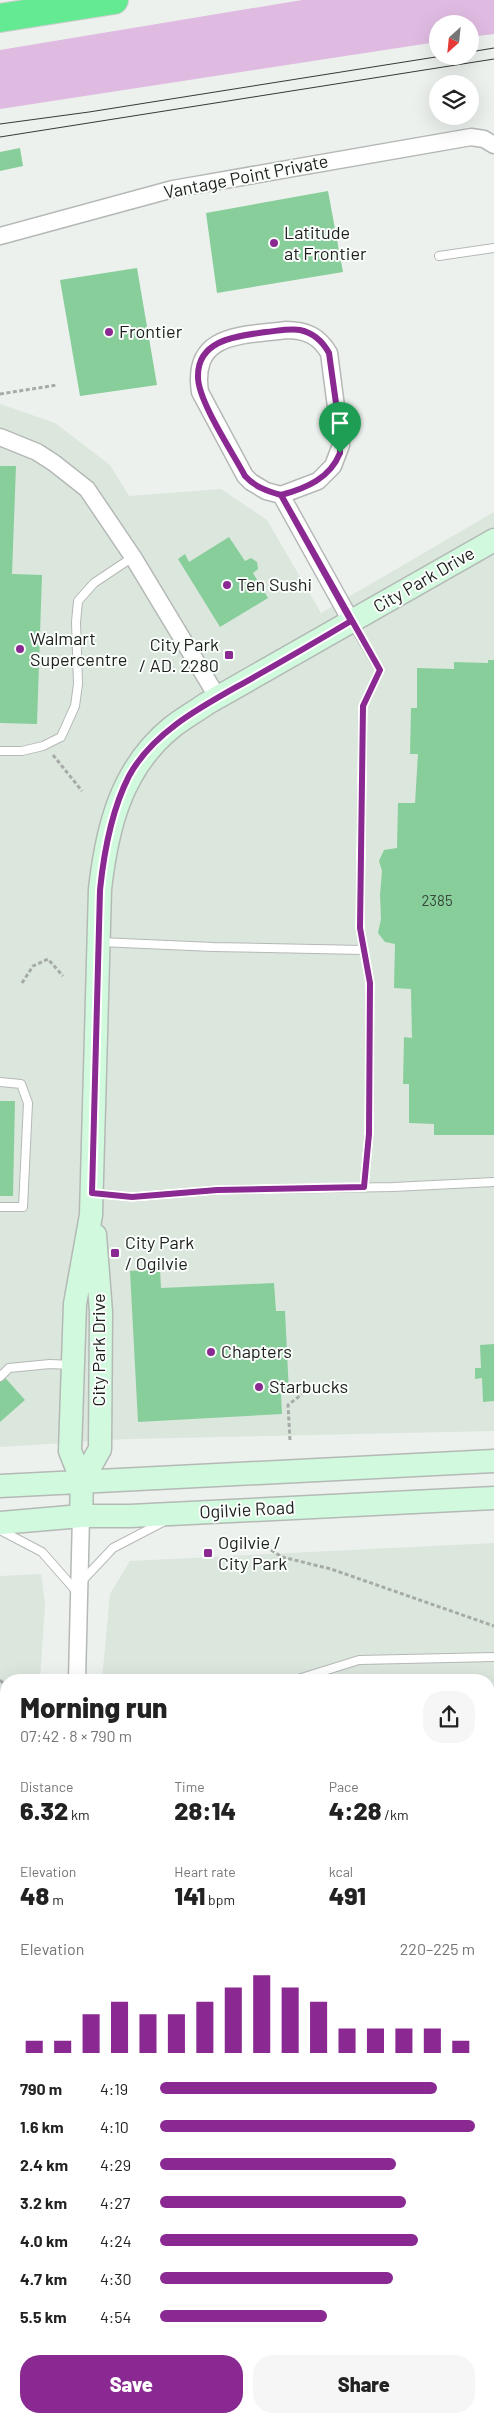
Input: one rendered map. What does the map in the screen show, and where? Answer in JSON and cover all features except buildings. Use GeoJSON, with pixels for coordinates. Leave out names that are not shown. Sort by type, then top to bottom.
{"type":"FeatureCollection","features":[{"type":"Feature","properties":{"kind":"highway"},"geometry":{"type":"LineString","coordinates":[[0,19],[114,0]]}},
{"type":"Feature","properties":{"kind":"street","name":"Vantage Point Private"},"geometry":{"type":"LineString","coordinates":[[0,236],[173,189],[471,137],[484,139],[494,145]]}},
{"type":"Feature","properties":{"kind":"street"},"geometry":{"type":"LineString","coordinates":[[274,493],[318,481],[333,466],[341,445],[329,353],[324,344],[313,335],[300,330],[234,337],[216,344],[203,357],[198,377],[200,392],[245,476],[251,482],[274,493],[351,621]]}},
{"type":"Feature","properties":{"kind":"street"},"geometry":{"type":"LineString","coordinates":[[0,437],[42,456],[72,476],[87,489],[133,556],[218,698]]}},
{"type":"Feature","properties":{"kind":"street","name":"City Park Drive"},"geometry":{"type":"LineString","coordinates":[[77,1674],[82,1481],[70,1451],[75,1304],[92,1204],[100,890],[104,855],[114,814],[130,776],[150,749],[171,728],[218,698],[494,540]]}},
{"type":"Feature","properties":{"kind":"street","name":"City Park Drive"},"geometry":{"type":"LineString","coordinates":[[82,1481],[100,1449],[101,1312],[98,1254],[92,1204]]}},
{"type":"Feature","properties":{"kind":"street","name":"Ogilvie Road"},"geometry":{"type":"LineString","coordinates":[[0,1486],[494,1461]]}},
{"type":"Feature","properties":{"kind":"street","name":"Ogilvie Road"},"geometry":{"type":"LineString","coordinates":[[0,1523],[81,1516],[181,1514],[494,1498]]}},
{"type":"Feature","properties":{"kind":"lane"},"geometry":{"type":"LineString","coordinates":[[439,256],[494,248]]}},
{"type":"Feature","properties":{"kind":"lane"},"geometry":{"type":"LineString","coordinates":[[0,750],[22,751],[43,746],[61,737],[75,706],[78,684],[76,622],[78,601],[94,583],[133,556]]}},
{"type":"Feature","properties":{"kind":"lane"},"geometry":{"type":"LineString","coordinates":[[351,621],[380,670],[363,706],[360,918],[362,950],[370,983],[369,1134],[364,1187]]}},
{"type":"Feature","properties":{"kind":"lane"},"geometry":{"type":"LineString","coordinates":[[99,942],[213,948],[362,950]]}},
{"type":"Feature","properties":{"kind":"lane"},"geometry":{"type":"LineString","coordinates":[[0,1082],[21,1084],[28,1103],[23,1207],[0,1207]]}},
{"type":"Feature","properties":{"kind":"lane"},"geometry":{"type":"LineString","coordinates":[[92,1204],[132,1197],[217,1190],[494,1182]]}},
{"type":"Feature","properties":{"kind":"lane"},"geometry":{"type":"LineString","coordinates":[[0,1377],[9,1368],[50,1364],[73,1365]]}},
{"type":"Feature","properties":{"kind":"lane"},"geometry":{"type":"LineString","coordinates":[[0,1530],[42,1552],[79,1589],[113,1548],[181,1514]]}},
{"type":"Feature","properties":{"kind":"lane"},"geometry":{"type":"LineString","coordinates":[[314,1674],[359,1660],[494,1656]]}},
{"type":"Feature","properties":{"kind":"path"},"geometry":{"type":"LineString","coordinates":[[0,394],[56,384]]}},
{"type":"Feature","properties":{"kind":"path"},"geometry":{"type":"LineString","coordinates":[[53,755],[82,792]]}},
{"type":"Feature","properties":{"kind":"path"},"geometry":{"type":"LineString","coordinates":[[22,983],[33,966],[48,959],[63,976]]}},
{"type":"Feature","properties":{"kind":"path"},"geometry":{"type":"LineString","coordinates":[[290,1440],[288,1405],[306,1391]]}},
{"type":"Feature","properties":{"kind":"path"},"geometry":{"type":"LineString","coordinates":[[271,1550],[282,1557],[331,1569],[494,1626]]}},
{"type":"Feature","properties":{"kind":"shaded area"},"geometry":{"type":"Polygon","coordinates":[[[302,0],[494,0],[494,34],[479,36],[479,15],[429,15],[429,43],[0,109],[0,50],[302,0]]]}},
{"type":"Feature","properties":{"kind":"shaded area"},"geometry":{"type":"Polygon","coordinates":[[[0,404],[55,423],[110,465],[129,496],[221,489],[267,520],[321,613],[494,512],[494,1431],[128,1439],[0,1447],[0,404]]]}},
{"type":"Feature","properties":{"kind":"shaded area"},"geometry":{"type":"Polygon","coordinates":[[[494,1543],[494,1674],[103,1674],[110,1594],[130,1561],[494,1543]]]}},
{"type":"Feature","properties":{"kind":"shaded area"},"geometry":{"type":"Polygon","coordinates":[[[41,1574],[45,1604],[40,1674],[0,1674],[0,1576],[41,1574]]]}},
{"type":"Feature","properties":{"kind":"tram line"},"geometry":{"type":"LineString","coordinates":[[479,50],[494,48]]}},
{"type":"Feature","properties":{"kind":"tram line"},"geometry":{"type":"LineString","coordinates":[[0,124],[89,112],[429,58]]}},
{"type":"Feature","properties":{"kind":"tram line"},"geometry":{"type":"LineString","coordinates":[[0,137],[494,59]]}},
{"type":"Feature","properties":{"kind":"place","name":"Latitude at Frontier"},"geometry":{"type":"Point","coordinates":[274,243]}},
{"type":"Feature","properties":{"kind":"place","name":"Frontier"},"geometry":{"type":"Point","coordinates":[109,332]}},
{"type":"Feature","properties":{"kind":"place","name":"Ten Sushi"},"geometry":{"type":"Point","coordinates":[227,585]}},
{"type":"Feature","properties":{"kind":"place","name":"Walmart Supercentre"},"geometry":{"type":"Point","coordinates":[20,649]}},
{"type":"Feature","properties":{"kind":"place","name":"City Park / AD. 2280"},"geometry":{"type":"Point","coordinates":[229,655]}},
{"type":"Feature","properties":{"kind":"place","name":"City Park / Ogilvie"},"geometry":{"type":"Point","coordinates":[115,1253]}},
{"type":"Feature","properties":{"kind":"place","name":"Chapters"},"geometry":{"type":"Point","coordinates":[211,1352]}},
{"type":"Feature","properties":{"kind":"place","name":"Starbucks"},"geometry":{"type":"Point","coordinates":[259,1387]}},
{"type":"Feature","properties":{"kind":"place","name":"Ogilvie / City Park"},"geometry":{"type":"Point","coordinates":[208,1553]}},
{"type":"Feature","properties":{"kind":"route"},"geometry":{"type":"LineString","coordinates":[[340,453],[333,466],[318,481],[296,491],[281,495],[351,621],[206,704],[171,728],[150,749],[130,776],[114,814],[104,855],[100,890],[92,1193],[132,1197],[217,1190],[364,1187],[369,1134],[370,983],[362,950],[360,928],[363,706],[380,670],[281,495],[266,491],[245,476],[200,392],[198,377],[203,357],[209,349],[224,339],[286,330],[300,330],[313,335],[324,344],[329,353],[340,432],[340,453]]}}]}
